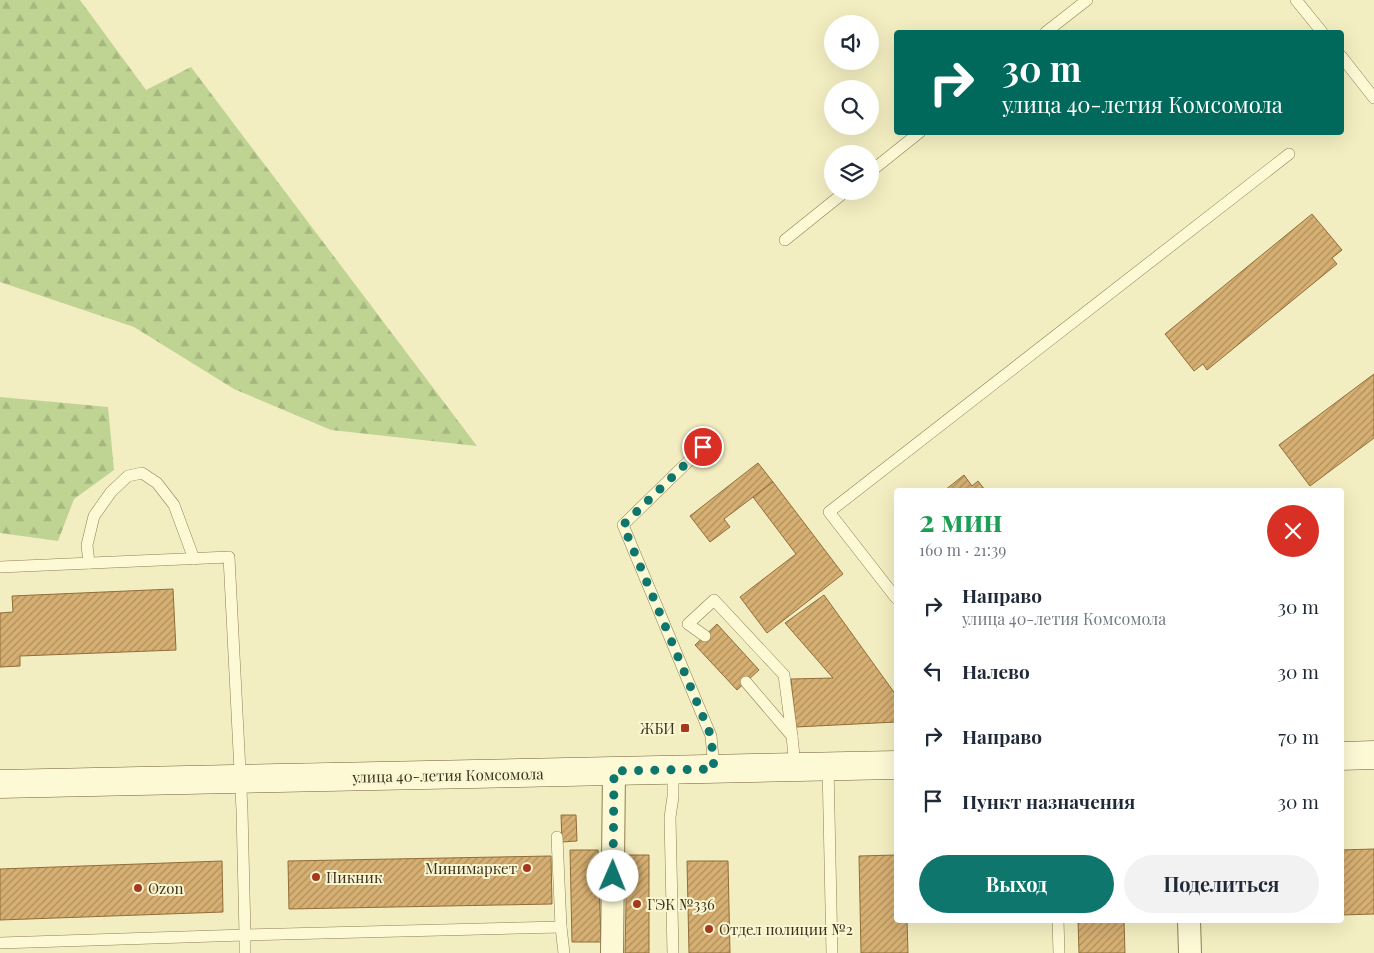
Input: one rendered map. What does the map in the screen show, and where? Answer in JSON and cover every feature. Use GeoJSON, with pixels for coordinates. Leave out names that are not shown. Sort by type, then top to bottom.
{"type":"FeatureCollection","features":[{"type":"Feature","properties":{"kind":"main road"},"geometry":{"type":"LineString","coordinates":[[1344,756],[1374,755]]}},
{"type":"Feature","properties":{"kind":"main road","name":"улица 40-летия Комсомола"},"geometry":{"type":"LineString","coordinates":[[0,784],[894,765]]}},
{"type":"Feature","properties":{"kind":"street"},"geometry":{"type":"LineString","coordinates":[[612,953],[614,771]]}},
{"type":"Feature","properties":{"kind":"street"},"geometry":{"type":"LineString","coordinates":[[1189,923],[1190,953]]}},
{"type":"Feature","properties":{"kind":"lane"},"geometry":{"type":"LineString","coordinates":[[1049,30],[1087,0]]}},
{"type":"Feature","properties":{"kind":"lane"},"geometry":{"type":"LineString","coordinates":[[1296,0],[1320,30]]}},
{"type":"Feature","properties":{"kind":"lane"},"geometry":{"type":"LineString","coordinates":[[1344,60],[1374,98]]}},
{"type":"Feature","properties":{"kind":"lane"},"geometry":{"type":"LineString","coordinates":[[879,165],[916,135]]}},
{"type":"Feature","properties":{"kind":"lane"},"geometry":{"type":"LineString","coordinates":[[894,595],[830,512],[1289,154]]}},
{"type":"Feature","properties":{"kind":"lane"},"geometry":{"type":"LineString","coordinates":[[785,240],[835,200]]}},
{"type":"Feature","properties":{"kind":"lane"},"geometry":{"type":"LineString","coordinates":[[703,447],[623,525],[711,736],[714,769]]}},
{"type":"Feature","properties":{"kind":"lane"},"geometry":{"type":"LineString","coordinates":[[88,563],[88,545],[94,516],[111,492],[128,476],[142,472],[157,483],[174,505],[194,559]]}},
{"type":"Feature","properties":{"kind":"lane"},"geometry":{"type":"LineString","coordinates":[[0,567],[229,557],[240,779],[245,953]]}},
{"type":"Feature","properties":{"kind":"lane"},"geometry":{"type":"LineString","coordinates":[[705,636],[688,624],[714,600],[784,675],[795,767]]}},
{"type":"Feature","properties":{"kind":"lane"},"geometry":{"type":"LineString","coordinates":[[746,682],[792,736]]}},
{"type":"Feature","properties":{"kind":"lane"},"geometry":{"type":"LineString","coordinates":[[828,766],[832,953]]}},
{"type":"Feature","properties":{"kind":"lane"},"geometry":{"type":"LineString","coordinates":[[673,770],[673,797],[670,817],[673,953]]}},
{"type":"Feature","properties":{"kind":"lane"},"geometry":{"type":"LineString","coordinates":[[557,837],[564,953]]}},
{"type":"Feature","properties":{"kind":"lane"},"geometry":{"type":"LineString","coordinates":[[1058,923],[1060,953]]}},
{"type":"Feature","properties":{"kind":"lane"},"geometry":{"type":"LineString","coordinates":[[0,943],[561,927]]}},
{"type":"Feature","properties":{"kind":"green space"},"geometry":{"type":"Polygon","coordinates":[[[0,0],[80,0],[146,90],[191,67],[477,446],[331,430],[234,389],[134,327],[0,282],[0,0]]]}},
{"type":"Feature","properties":{"kind":"green space"},"geometry":{"type":"Polygon","coordinates":[[[0,397],[108,407],[114,470],[74,499],[58,541],[0,533],[0,397]]]}},
{"type":"Feature","properties":{"kind":"building"},"geometry":{"type":"Polygon","coordinates":[[[1312,214],[1342,250],[1332,258],[1337,264],[1207,370],[1203,364],[1194,371],[1165,334],[1312,214]]]}},
{"type":"Feature","properties":{"kind":"building"},"geometry":{"type":"Polygon","coordinates":[[[1374,374],[1374,438],[1310,486],[1279,445],[1374,374]]]}},
{"type":"Feature","properties":{"kind":"building"},"geometry":{"type":"Polygon","coordinates":[[[758,463],[773,482],[724,519],[730,527],[710,542],[690,516],[758,463]]]}},
{"type":"Feature","properties":{"kind":"building"},"geometry":{"type":"Polygon","coordinates":[[[964,475],[972,486],[978,481],[983,488],[948,488],[964,475]]]}},
{"type":"Feature","properties":{"kind":"building"},"geometry":{"type":"Polygon","coordinates":[[[773,482],[843,574],[767,633],[740,597],[796,554],[753,497],[773,482]]]}},
{"type":"Feature","properties":{"kind":"building"},"geometry":{"type":"Polygon","coordinates":[[[173,589],[176,650],[20,656],[20,666],[0,667],[0,613],[13,612],[12,596],[173,589]]]}},
{"type":"Feature","properties":{"kind":"building"},"geometry":{"type":"Polygon","coordinates":[[[824,595],[894,692],[894,722],[796,727],[791,679],[833,678],[785,623],[824,595]]]}},
{"type":"Feature","properties":{"kind":"building"},"geometry":{"type":"Polygon","coordinates":[[[717,624],[759,670],[737,690],[695,645],[717,624]]]}},
{"type":"Feature","properties":{"kind":"building"},"geometry":{"type":"Polygon","coordinates":[[[561,815],[576,815],[577,841],[562,842],[561,815]]]}},
{"type":"Feature","properties":{"kind":"building"},"geometry":{"type":"Polygon","coordinates":[[[1374,849],[1374,914],[1344,915],[1344,850],[1374,849]]]}},
{"type":"Feature","properties":{"kind":"building"},"geometry":{"type":"Polygon","coordinates":[[[570,850],[598,850],[601,942],[572,942],[570,850]]]}},
{"type":"Feature","properties":{"kind":"building","name":"ГЭК №336"},"geometry":{"type":"Polygon","coordinates":[[[627,855],[649,855],[649,953],[625,953],[627,855]]]}},
{"type":"Feature","properties":{"kind":"building"},"geometry":{"type":"Polygon","coordinates":[[[894,855],[894,923],[907,923],[908,953],[861,953],[859,856],[894,855]]]}},
{"type":"Feature","properties":{"kind":"building"},"geometry":{"type":"Polygon","coordinates":[[[551,856],[552,904],[289,909],[288,861],[551,856]]]}},
{"type":"Feature","properties":{"kind":"building"},"geometry":{"type":"Polygon","coordinates":[[[222,861],[223,912],[0,920],[0,869],[222,861]]]}},
{"type":"Feature","properties":{"kind":"building","name":"Отдел полиции №2"},"geometry":{"type":"Polygon","coordinates":[[[687,861],[728,861],[730,953],[689,953],[687,861]]]}},
{"type":"Feature","properties":{"kind":"building"},"geometry":{"type":"Polygon","coordinates":[[[1078,923],[1124,923],[1125,953],[1079,953],[1078,923]]]}},
{"type":"Feature","properties":{"kind":"place","name":"ЖБИ"},"geometry":{"type":"Point","coordinates":[685,728]}},
{"type":"Feature","properties":{"kind":"place","name":"Минимаркет"},"geometry":{"type":"Point","coordinates":[527,868]}},
{"type":"Feature","properties":{"kind":"place","name":"Пикник"},"geometry":{"type":"Point","coordinates":[316,877]}},
{"type":"Feature","properties":{"kind":"place","name":"Ozon"},"geometry":{"type":"Point","coordinates":[138,888]}},
{"type":"Feature","properties":{"kind":"place","name":"ГЭК №336"},"geometry":{"type":"Point","coordinates":[637,904]}},
{"type":"Feature","properties":{"kind":"place","name":"Отдел полиции №2"},"geometry":{"type":"Point","coordinates":[709,929]}},
{"type":"Feature","properties":{"kind":"route"},"geometry":{"type":"LineString","coordinates":[[613,876],[614,771],[714,769],[711,736],[623,525],[703,447]]}}]}
